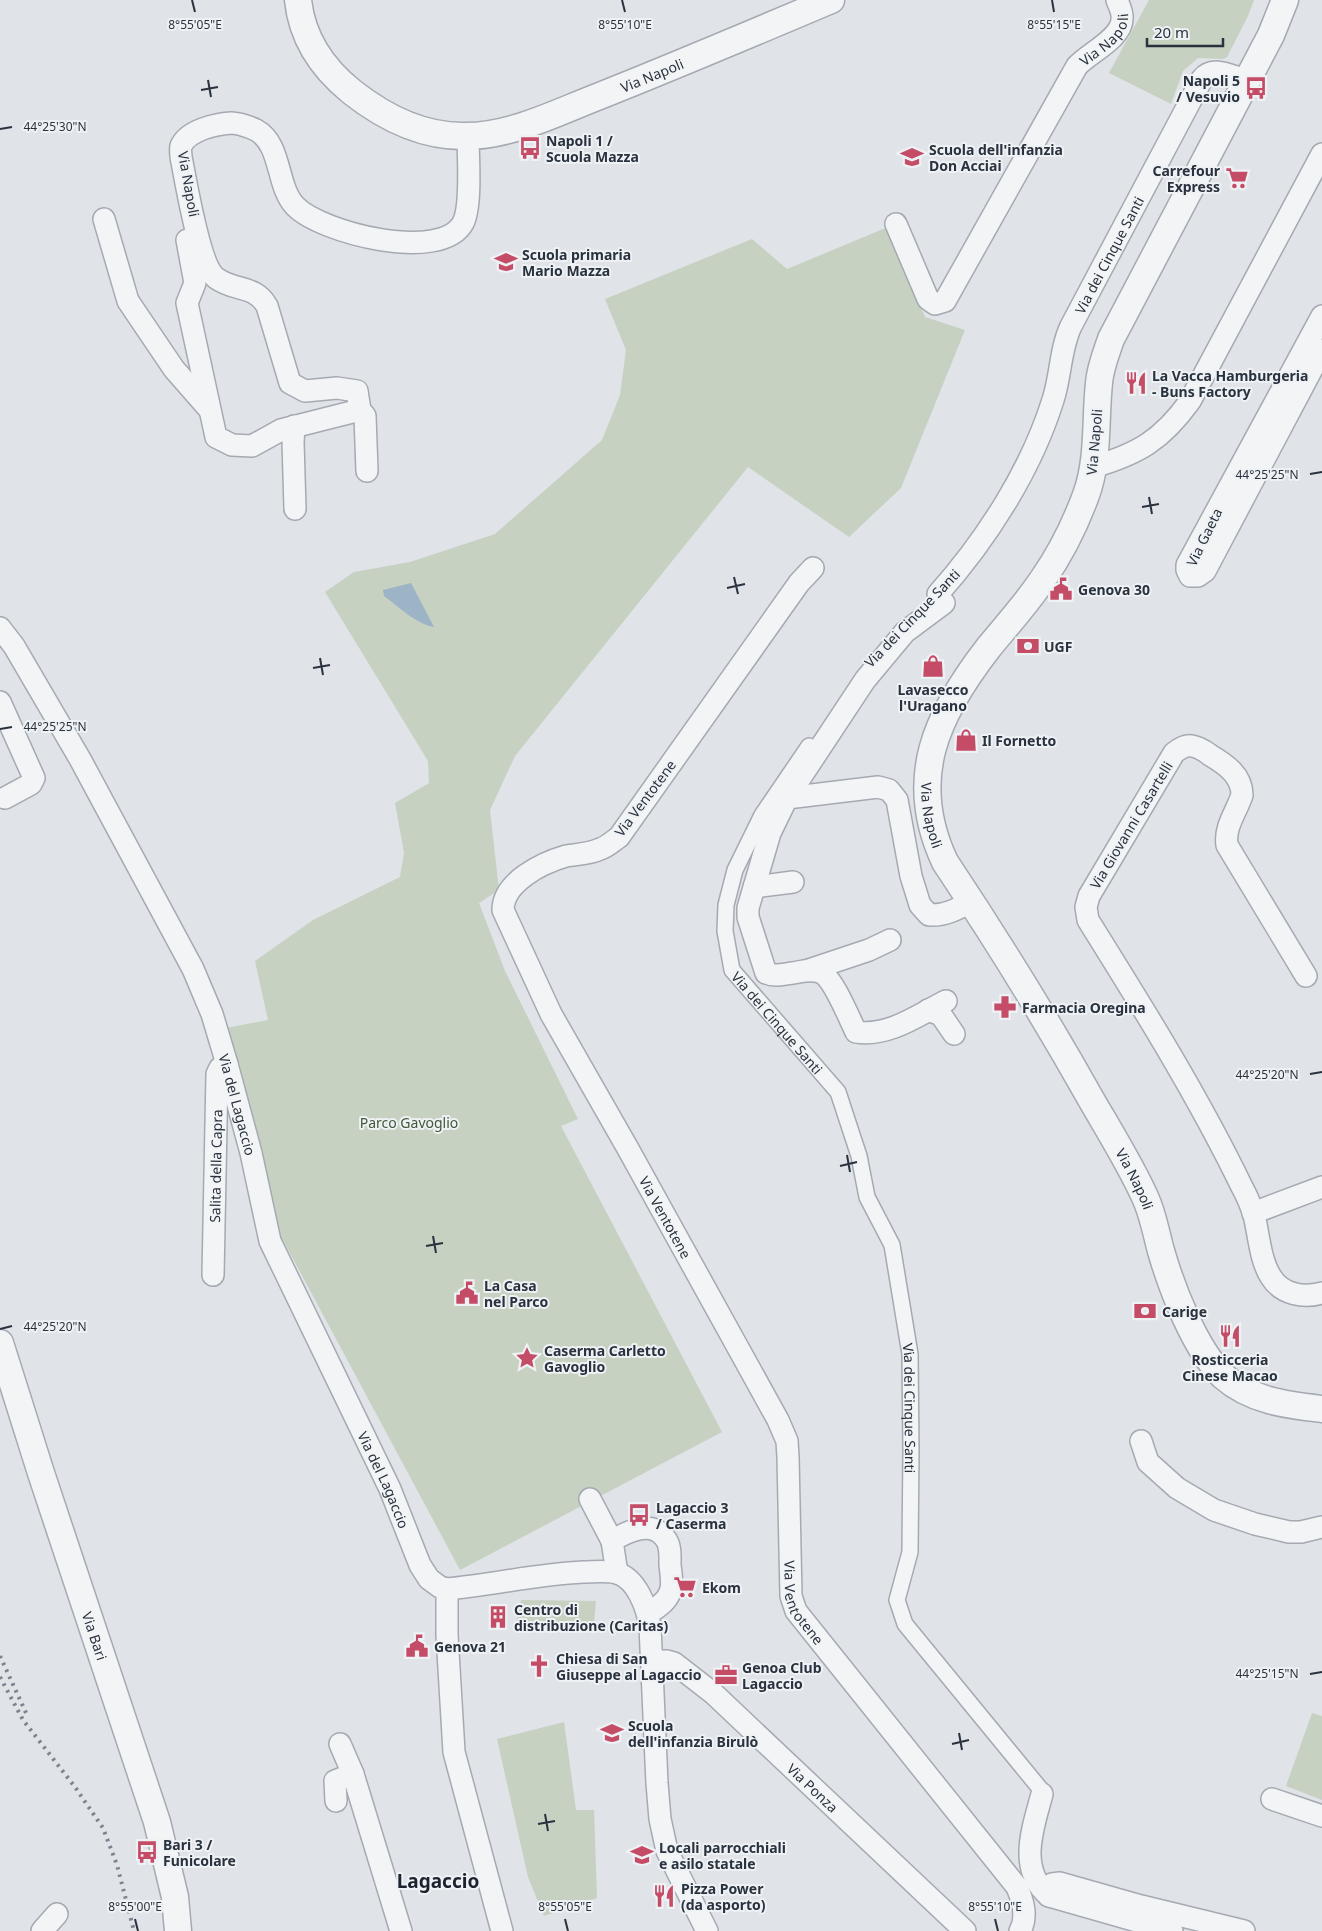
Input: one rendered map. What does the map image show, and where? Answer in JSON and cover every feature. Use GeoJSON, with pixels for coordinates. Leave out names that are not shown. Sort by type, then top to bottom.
{"type":"FeatureCollection","features":[{"type":"Feature","properties":{"kind":"street","name":"Via Napoli"},"geometry":{"type":"LineString","coordinates":[[298,0],[306,38],[333,76],[350,90],[370,106],[391,118],[442,135],[468,136],[506,130],[542,119],[832,0]]}},
{"type":"Feature","properties":{"kind":"street","name":"Via Napoli"},"geometry":{"type":"LineString","coordinates":[[896,224],[928,299],[936,304],[945,301],[1076,66],[1109,40],[1120,28],[1122,13],[1116,0]]}},
{"type":"Feature","properties":{"kind":"street","name":"Via Napoli"},"geometry":{"type":"LineString","coordinates":[[1285,0],[1271,35],[1111,340],[1099,381],[1093,467],[1086,496],[1062,549],[1042,580],[988,649],[962,686],[942,722],[931,754],[927,777],[927,793],[932,828],[945,862],[1031,995],[1145,1198],[1168,1275],[1199,1342],[1224,1376],[1238,1386],[1267,1400],[1291,1406],[1322,1409]]}},
{"type":"Feature","properties":{"kind":"street","name":"Via dei Cinque Santi"},"geometry":{"type":"LineString","coordinates":[[1049,1896],[1042,1890],[1030,1862],[1029,1854],[1042,1791],[905,1624],[900,1610],[897,1600],[910,1552],[912,1498],[910,1364],[892,1245],[867,1197],[858,1156],[838,1092],[732,970],[725,931],[726,905],[736,870],[762,815],[864,666],[896,632],[941,598],[1016,487],[1044,428],[1060,375],[1064,343],[1071,326],[1202,79],[1212,71],[1246,80]]}},
{"type":"Feature","properties":{"kind":"street","name":"Via Napoli"},"geometry":{"type":"LineString","coordinates":[[367,471],[365,416],[360,410],[357,391],[337,388],[305,391],[290,383],[267,306],[262,297],[254,292],[233,287],[214,277],[202,255],[181,157],[181,147],[188,137],[210,126],[233,123],[257,131],[268,141],[278,163],[284,190],[295,206],[314,218],[346,232],[385,240],[423,242],[446,237],[459,229],[464,222],[468,190],[468,136]]}},
{"type":"Feature","properties":{"kind":"street"},"geometry":{"type":"LineString","coordinates":[[1093,467],[1128,456],[1141,449],[1162,433],[1190,401],[1322,154]]}},
{"type":"Feature","properties":{"kind":"street","name":"Via Napoli"},"geometry":{"type":"LineString","coordinates":[[170,163],[195,282],[187,303],[216,437],[232,445],[252,446],[281,430],[360,410]]}},
{"type":"Feature","properties":{"kind":"street"},"geometry":{"type":"LineString","coordinates":[[104,220],[128,301],[174,369],[211,411]]}},
{"type":"Feature","properties":{"kind":"street","name":"Via Gaeta"},"geometry":{"type":"LineString","coordinates":[[1322,316],[1187,565],[1190,576],[1198,576],[1205,571],[1322,350]]}},
{"type":"Feature","properties":{"kind":"street"},"geometry":{"type":"LineString","coordinates":[[294,426],[295,509]]}},
{"type":"Feature","properties":{"kind":"street","name":"Via Ventotene"},"geometry":{"type":"LineString","coordinates":[[814,568],[798,583],[619,837],[600,849],[565,857],[534,869],[507,893],[503,901],[503,910],[550,1014],[637,1164],[785,1436],[788,1457],[791,1596],[796,1611],[1017,1887],[1024,1909],[1025,1920],[1020,1931]]}},
{"type":"Feature","properties":{"kind":"street"},"geometry":{"type":"LineString","coordinates":[[890,940],[869,950],[809,970],[770,975],[766,973],[748,917],[754,887],[770,833],[787,798],[865,680],[905,632],[941,598]]}},
{"type":"Feature","properties":{"kind":"street","name":"Via del Lagaccio"},"geometry":{"type":"LineString","coordinates":[[0,628],[14,646],[80,759],[193,969],[212,1014],[227,1064],[251,1153],[270,1241],[390,1488],[420,1566],[429,1579],[440,1587],[447,1589]]}},
{"type":"Feature","properties":{"kind":"street"},"geometry":{"type":"LineString","coordinates":[[0,702],[34,778],[31,784],[6,798]]}},
{"type":"Feature","properties":{"kind":"street","name":"Via Giovanni Casartelli"},"geometry":{"type":"LineString","coordinates":[[1306,976],[1227,845],[1226,835],[1242,795],[1242,790],[1236,776],[1225,765],[1200,749],[1185,746],[1174,752],[1089,896],[1086,913],[1088,920],[1163,1040],[1212,1127],[1253,1213],[1268,1270],[1277,1284],[1297,1294],[1311,1296],[1322,1293]]}},
{"type":"Feature","properties":{"kind":"street"},"geometry":{"type":"LineString","coordinates":[[787,798],[878,787],[888,790],[897,800],[907,863],[920,905],[929,915],[938,915],[953,911],[971,901]]}},
{"type":"Feature","properties":{"kind":"street"},"geometry":{"type":"LineString","coordinates":[[754,887],[793,882]]}},
{"type":"Feature","properties":{"kind":"street"},"geometry":{"type":"LineString","coordinates":[[809,970],[823,973],[831,983],[856,1032],[868,1034],[892,1029],[937,1005],[941,1015],[954,1034]]}},
{"type":"Feature","properties":{"kind":"street","name":"Salita della Capra"},"geometry":{"type":"LineString","coordinates":[[214,1275],[217,1074],[220,1068],[227,1064]]}},
{"type":"Feature","properties":{"kind":"street"},"geometry":{"type":"LineString","coordinates":[[1253,1213],[1322,1187]]}},
{"type":"Feature","properties":{"kind":"street","name":"Via Bari"},"geometry":{"type":"LineString","coordinates":[[0,1343],[44,1482],[158,1822],[176,1897],[178,1931]]}},
{"type":"Feature","properties":{"kind":"street"},"geometry":{"type":"LineString","coordinates":[[1141,1441],[1148,1462],[1177,1488],[1214,1510],[1255,1524],[1289,1532],[1301,1532],[1322,1527]]}},
{"type":"Feature","properties":{"kind":"street"},"geometry":{"type":"LineString","coordinates":[[590,1499],[612,1541],[617,1573]]}},
{"type":"Feature","properties":{"kind":"street"},"geometry":{"type":"LineString","coordinates":[[612,1541],[624,1533],[639,1529],[655,1530],[665,1537],[669,1547],[671,1590],[667,1598],[648,1614]]}},
{"type":"Feature","properties":{"kind":"street"},"geometry":{"type":"LineString","coordinates":[[502,1931],[454,1752],[446,1635],[447,1589],[568,1572],[617,1573],[632,1583],[648,1614],[660,1819],[667,1851],[707,1931]]}},
{"type":"Feature","properties":{"kind":"street","name":"Via Ponza"},"geometry":{"type":"LineString","coordinates":[[652,1661],[674,1663],[714,1694],[965,1931]]}},
{"type":"Feature","properties":{"kind":"street"},"geometry":{"type":"LineString","coordinates":[[340,1744],[352,1774],[401,1931]]}},
{"type":"Feature","properties":{"kind":"street"},"geometry":{"type":"LineString","coordinates":[[336,1801],[335,1781],[352,1774]]}},
{"type":"Feature","properties":{"kind":"street"},"geometry":{"type":"LineString","coordinates":[[1272,1799],[1322,1816]]}},
{"type":"Feature","properties":{"kind":"street"},"geometry":{"type":"LineString","coordinates":[[1172,1931],[1049,1896],[1048,1888],[1055,1882],[1244,1931]]}},
{"type":"Feature","properties":{"kind":"street"},"geometry":{"type":"LineString","coordinates":[[42,1931],[57,1914]]}},
{"type":"Feature","properties":{"kind":"green space"},"geometry":{"type":"Polygon","coordinates":[[[1149,0],[1254,0],[1227,57],[1223,59],[1198,58],[1183,71],[1171,104],[1109,73],[1149,0]]]}},
{"type":"Feature","properties":{"kind":"green space","name":"Parco Gavoglio"},"geometry":{"type":"Polygon","coordinates":[[[888,227],[925,317],[965,330],[901,488],[849,537],[748,467],[515,756],[490,810],[499,890],[479,903],[505,971],[578,1119],[561,1126],[722,1432],[460,1570],[277,1229],[226,1028],[268,1020],[255,961],[313,920],[400,877],[404,853],[395,803],[429,783],[428,761],[325,592],[354,572],[410,562],[495,534],[602,440],[620,395],[626,350],[605,299],[752,239],[787,269],[888,227]]]}},
{"type":"Feature","properties":{"kind":"green space"},"geometry":{"type":"Polygon","coordinates":[[[521,1600],[596,1601],[594,1623],[516,1625],[521,1600]]]}},
{"type":"Feature","properties":{"kind":"green space"},"geometry":{"type":"Polygon","coordinates":[[[1312,1713],[1322,1716],[1322,1800],[1286,1786],[1312,1713]]]}},
{"type":"Feature","properties":{"kind":"green space"},"geometry":{"type":"Polygon","coordinates":[[[564,1722],[576,1810],[594,1810],[597,1898],[544,1916],[528,1877],[497,1739],[564,1722]]]}},
{"type":"Feature","properties":{"kind":"water"},"geometry":{"type":"Polygon","coordinates":[[[411,583],[434,627],[414,619],[384,596],[383,590],[411,583]]]}},
{"type":"Feature","properties":{"kind":"railway"},"geometry":{"type":"LineString","coordinates":[[0,1656],[27,1715]]}},
{"type":"Feature","properties":{"kind":"railway"},"geometry":{"type":"LineString","coordinates":[[0,1677],[23,1720],[75,1787],[103,1828],[117,1865],[134,1931]]}},
{"type":"Feature","properties":{"kind":"place","name":"Napoli 5 / Vesuvio"},"geometry":{"type":"Point","coordinates":[1256,88]}},
{"type":"Feature","properties":{"kind":"place","name":"Napoli 1 / Scuola Mazza"},"geometry":{"type":"Point","coordinates":[530,148]}},
{"type":"Feature","properties":{"kind":"place","name":"Scuola dell'infanzia Don Acciai"},"geometry":{"type":"Point","coordinates":[912,157]}},
{"type":"Feature","properties":{"kind":"place","name":"Carrefour Express"},"geometry":{"type":"Point","coordinates":[1237,178]}},
{"type":"Feature","properties":{"kind":"place","name":"Scuola primaria Mario Mazza"},"geometry":{"type":"Point","coordinates":[506,262]}},
{"type":"Feature","properties":{"kind":"place","name":"La Vacca Hamburgeria - Buns Factory"},"geometry":{"type":"Point","coordinates":[1136,383]}},
{"type":"Feature","properties":{"kind":"place","name":"Genova 30"},"geometry":{"type":"Point","coordinates":[1061,589]}},
{"type":"Feature","properties":{"kind":"place","name":"UGF"},"geometry":{"type":"Point","coordinates":[1028,646]}},
{"type":"Feature","properties":{"kind":"place","name":"Lavasecco l'Uragano"},"geometry":{"type":"Point","coordinates":[933,666]}},
{"type":"Feature","properties":{"kind":"place","name":"Il Fornetto"},"geometry":{"type":"Point","coordinates":[966,740]}},
{"type":"Feature","properties":{"kind":"place","name":"Farmacia Oregina"},"geometry":{"type":"Point","coordinates":[1005,1007]}},
{"type":"Feature","properties":{"kind":"place","name":"La Casa nel Parco"},"geometry":{"type":"Point","coordinates":[467,1293]}},
{"type":"Feature","properties":{"kind":"place","name":"Carige"},"geometry":{"type":"Point","coordinates":[1145,1311]}},
{"type":"Feature","properties":{"kind":"place","name":"Rosticceria Cinese Macao"},"geometry":{"type":"Point","coordinates":[1230,1336]}},
{"type":"Feature","properties":{"kind":"place","name":"Caserma Carletto Gavoglio"},"geometry":{"type":"Point","coordinates":[527,1358]}},
{"type":"Feature","properties":{"kind":"place","name":"Lagaccio 3 / Caserma"},"geometry":{"type":"Point","coordinates":[639,1515]}},
{"type":"Feature","properties":{"kind":"place","name":"Ekom"},"geometry":{"type":"Point","coordinates":[685,1587]}},
{"type":"Feature","properties":{"kind":"place","name":"Centro di distribuzione (Caritas)"},"geometry":{"type":"Point","coordinates":[498,1617]}},
{"type":"Feature","properties":{"kind":"place","name":"Genova 21"},"geometry":{"type":"Point","coordinates":[417,1646]}},
{"type":"Feature","properties":{"kind":"place","name":"Chiesa di San Giuseppe al Lagaccio"},"geometry":{"type":"Point","coordinates":[539,1666]}},
{"type":"Feature","properties":{"kind":"place","name":"Genoa Club Lagaccio"},"geometry":{"type":"Point","coordinates":[726,1675]}},
{"type":"Feature","properties":{"kind":"place","name":"Scuola dell'infanzia Birulò"},"geometry":{"type":"Point","coordinates":[612,1733]}},
{"type":"Feature","properties":{"kind":"place","name":"Bari 3 / Funicolare"},"geometry":{"type":"Point","coordinates":[147,1852]}},
{"type":"Feature","properties":{"kind":"place","name":"Locali parrocchiali e asilo statale"},"geometry":{"type":"Point","coordinates":[642,1855]}},
{"type":"Feature","properties":{"kind":"place","name":"Pizza Power (da asporto)"},"geometry":{"type":"Point","coordinates":[664,1896]}},
{"type":"Feature","properties":{"kind":"district","name":"Lagaccio"},"geometry":{"type":"Point","coordinates":[438,1881]}}]}
